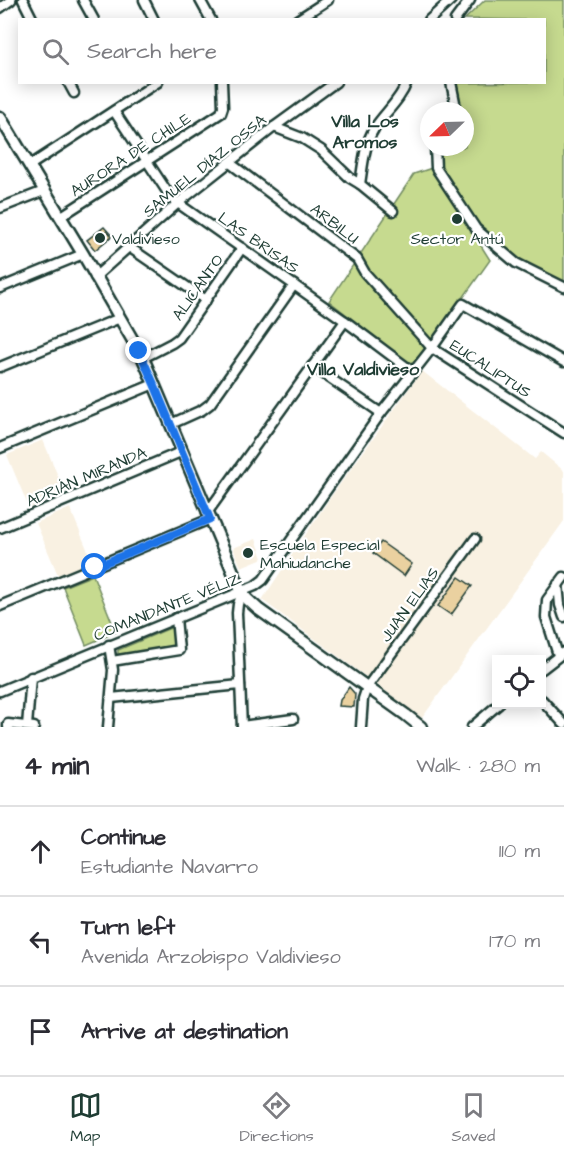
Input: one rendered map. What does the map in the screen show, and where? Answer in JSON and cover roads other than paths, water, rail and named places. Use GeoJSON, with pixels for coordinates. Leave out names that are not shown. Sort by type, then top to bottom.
{"type":"FeatureCollection","features":[{"type":"Feature","properties":{"kind":"street"},"geometry":{"type":"LineString","coordinates":[[0,8],[11,0]]}},
{"type":"Feature","properties":{"kind":"street"},"geometry":{"type":"LineString","coordinates":[[23,0],[32,18]]}},
{"type":"Feature","properties":{"kind":"street"},"geometry":{"type":"LineString","coordinates":[[83,0],[93,18]]}},
{"type":"Feature","properties":{"kind":"street"},"geometry":{"type":"LineString","coordinates":[[144,0],[153,18]]}},
{"type":"Feature","properties":{"kind":"street"},"geometry":{"type":"LineString","coordinates":[[201,0],[210,18]]}},
{"type":"Feature","properties":{"kind":"street"},"geometry":{"type":"LineString","coordinates":[[300,18],[328,0]]}},
{"type":"Feature","properties":{"kind":"street"},"geometry":{"type":"LineString","coordinates":[[431,18],[451,0]]}},
{"type":"Feature","properties":{"kind":"street"},"geometry":{"type":"LineString","coordinates":[[456,18],[470,0]]}},
{"type":"Feature","properties":{"kind":"street"},"geometry":{"type":"LineString","coordinates":[[69,84],[74,93]]}},
{"type":"Feature","properties":{"kind":"street"},"geometry":{"type":"LineString","coordinates":[[29,166],[155,84]]}},
{"type":"Feature","properties":{"kind":"street","name":"AURORA DE CHILE"},"geometry":{"type":"LineString","coordinates":[[60,217],[221,113],[222,84]]}},
{"type":"Feature","properties":{"kind":"street","name":"SAMUEL DÍAZ OSSA"},"geometry":{"type":"LineString","coordinates":[[95,277],[178,203],[274,127],[333,84]]}},
{"type":"Feature","properties":{"kind":"street"},"geometry":{"type":"LineString","coordinates":[[360,184],[366,144],[374,128],[400,96],[406,84]]}},
{"type":"Feature","properties":{"kind":"street"},"geometry":{"type":"LineString","coordinates":[[451,84],[455,102]]}},
{"type":"Feature","properties":{"kind":"street","name":"LAS BRISAS"},"geometry":{"type":"LineString","coordinates":[[114,111],[172,199],[345,321],[412,372]]}},
{"type":"Feature","properties":{"kind":"street"},"geometry":{"type":"LineString","coordinates":[[2,123],[143,358],[242,593],[258,609],[420,727]]}},
{"type":"Feature","properties":{"kind":"street"},"geometry":{"type":"LineString","coordinates":[[274,127],[302,138],[321,150],[350,178],[393,211]]}},
{"type":"Feature","properties":{"kind":"street"},"geometry":{"type":"LineString","coordinates":[[435,156],[436,168],[476,229],[516,263],[564,287]]}},
{"type":"Feature","properties":{"kind":"street","name":"ARBILU"},"geometry":{"type":"LineString","coordinates":[[230,163],[357,259],[365,273],[432,348]]}},
{"type":"Feature","properties":{"kind":"street"},"geometry":{"type":"LineString","coordinates":[[0,208],[44,191]]}},
{"type":"Feature","properties":{"kind":"street"},"geometry":{"type":"LineString","coordinates":[[129,247],[206,300]]}},
{"type":"Feature","properties":{"kind":"street","name":"ALICANTO"},"geometry":{"type":"LineString","coordinates":[[143,358],[179,338],[242,248]]}},
{"type":"Feature","properties":{"kind":"street"},"geometry":{"type":"LineString","coordinates":[[0,288],[83,255]]}},
{"type":"Feature","properties":{"kind":"street"},"geometry":{"type":"LineString","coordinates":[[171,424],[210,404],[294,285]]}},
{"type":"Feature","properties":{"kind":"street","name":"COMANDANTE VÉLIZ"},"geometry":{"type":"LineString","coordinates":[[0,691],[242,593],[263,580],[381,413],[463,304],[564,362]]}},
{"type":"Feature","properties":{"kind":"street"},"geometry":{"type":"LineString","coordinates":[[0,367],[120,318]]}},
{"type":"Feature","properties":{"kind":"street"},"geometry":{"type":"LineString","coordinates":[[0,606],[209,516],[345,321]]}},
{"type":"Feature","properties":{"kind":"street","name":"EUCALIPTUS"},"geometry":{"type":"LineString","coordinates":[[432,348],[564,433]]}},
{"type":"Feature","properties":{"kind":"street"},"geometry":{"type":"LineString","coordinates":[[312,366],[381,413]]}},
{"type":"Feature","properties":{"kind":"street"},"geometry":{"type":"LineString","coordinates":[[0,448],[154,384]]}},
{"type":"Feature","properties":{"kind":"street","name":"ADRIÁN MIRANDA"},"geometry":{"type":"LineString","coordinates":[[0,528],[183,452]]}},
{"type":"Feature","properties":{"kind":"street","name":"JUAN ELIAS"},"geometry":{"type":"LineString","coordinates":[[367,687],[475,540]]}},
{"type":"Feature","properties":{"kind":"street"},"geometry":{"type":"LineString","coordinates":[[561,580],[560,605],[564,617]]}},
{"type":"Feature","properties":{"kind":"street"},"geometry":{"type":"LineString","coordinates":[[546,666],[561,654],[546,617],[547,600],[561,580]]}},
{"type":"Feature","properties":{"kind":"street"},"geometry":{"type":"LineString","coordinates":[[242,593],[237,613],[242,727],[293,719]]}},
{"type":"Feature","properties":{"kind":"street"},"geometry":{"type":"LineString","coordinates":[[112,661],[179,650],[176,618]]}},
{"type":"Feature","properties":{"kind":"street"},"geometry":{"type":"LineString","coordinates":[[108,727],[113,670],[109,645]]}},
{"type":"Feature","properties":{"kind":"street"},"geometry":{"type":"LineString","coordinates":[[8,727],[8,724],[30,727],[31,677]]}},
{"type":"Feature","properties":{"kind":"street"},"geometry":{"type":"LineString","coordinates":[[111,698],[240,685]]}},
{"type":"Feature","properties":{"kind":"street"},"geometry":{"type":"LineString","coordinates":[[361,727],[363,699],[367,687]]}},
{"type":"Feature","properties":{"kind":"street"},"geometry":{"type":"LineString","coordinates":[[546,704],[564,724]]}},
{"type":"Feature","properties":{"kind":"street"},"geometry":{"type":"LineString","coordinates":[[472,727],[494,709]]}},
{"type":"Feature","properties":{"kind":"place","name":"Sector Antú"},"geometry":{"type":"Point","coordinates":[457,219]}},
{"type":"Feature","properties":{"kind":"place","name":"Valdivieso"},"geometry":{"type":"Point","coordinates":[100,238]}},
{"type":"Feature","properties":{"kind":"place","name":"Escuela Especial Mahiudanche"},"geometry":{"type":"Point","coordinates":[248,553]}},
{"type":"Feature","properties":{"kind":"district","name":"Villa Los Aromos"},"geometry":{"type":"Point","coordinates":[365,131]}},
{"type":"Feature","properties":{"kind":"district","name":"Villa Valdivieso"},"geometry":{"type":"Point","coordinates":[363,369]}}]}
